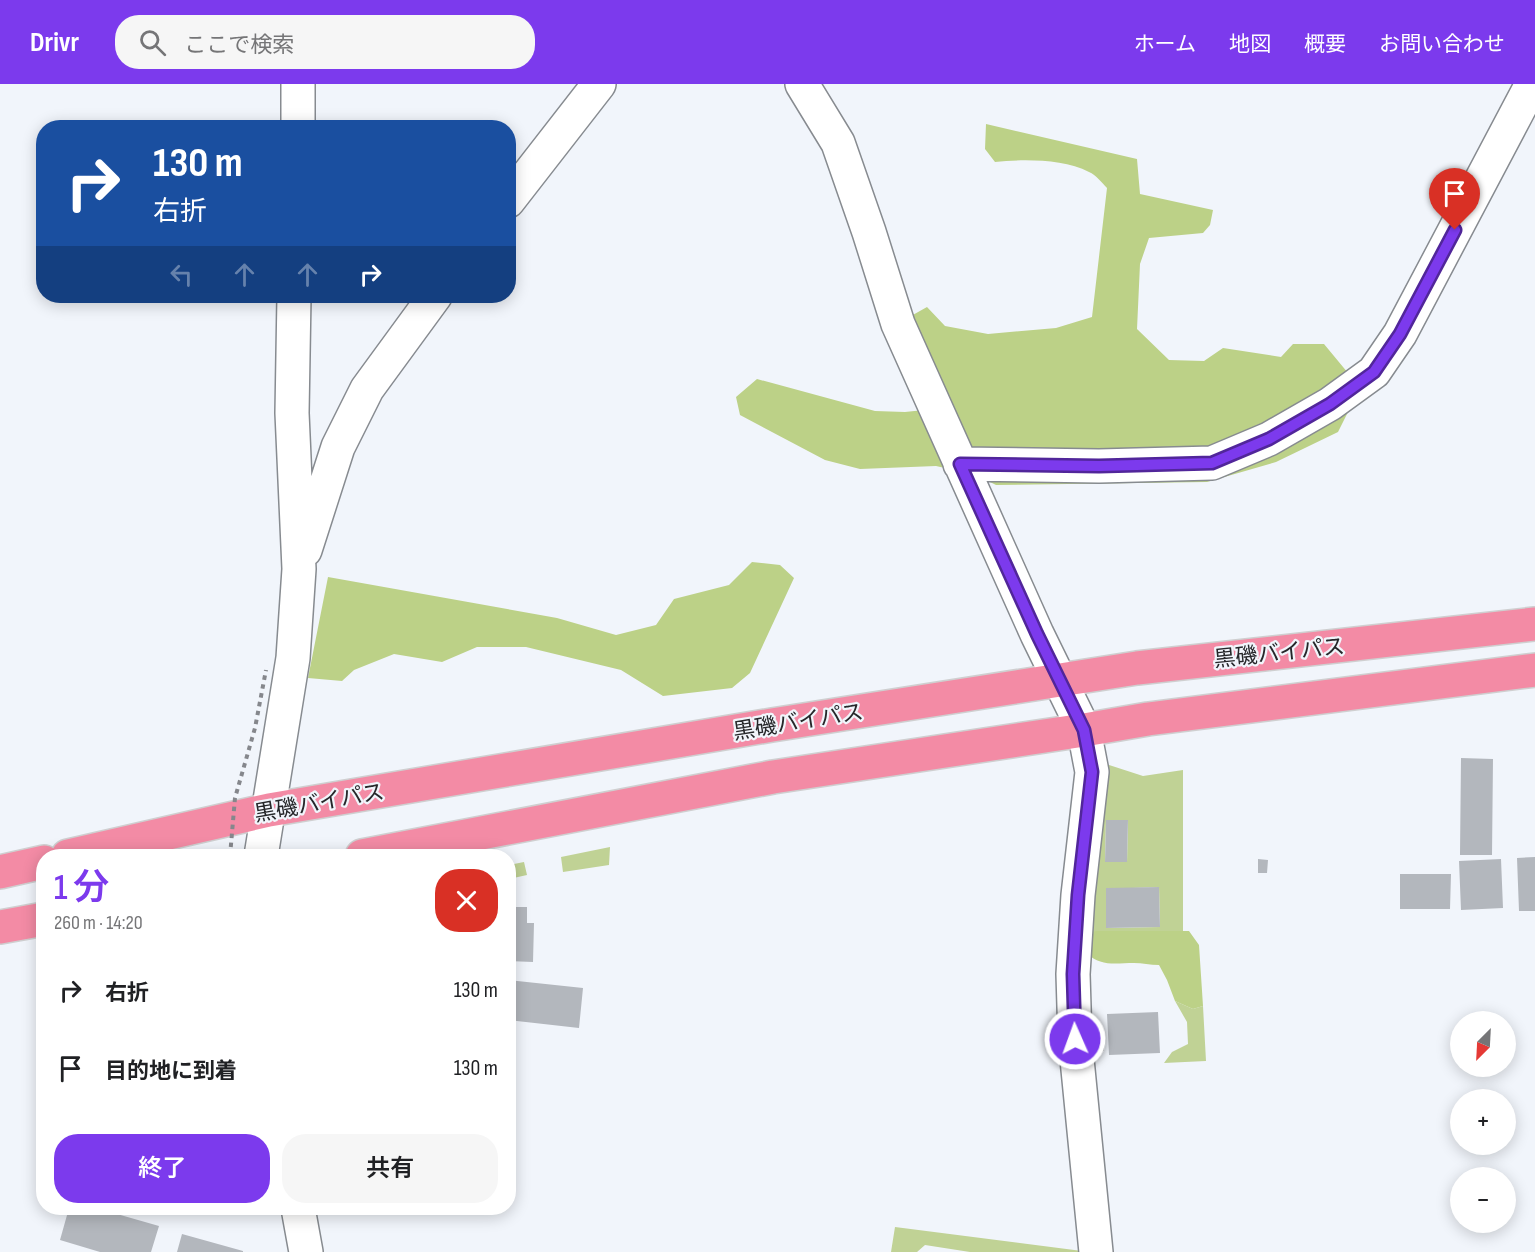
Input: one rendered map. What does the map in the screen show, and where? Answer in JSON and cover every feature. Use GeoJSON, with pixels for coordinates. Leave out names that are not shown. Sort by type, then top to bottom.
{"type":"FeatureCollection","features":[{"type":"Feature","properties":{"kind":"highway","name":"黒磯バイパス"},"geometry":{"type":"LineString","coordinates":[[98,849],[268,810],[772,724],[1137,668],[1535,624]]}},
{"type":"Feature","properties":{"kind":"highway"},"geometry":{"type":"LineString","coordinates":[[398,849],[773,777],[1148,719],[1535,670]]}},
{"type":"Feature","properties":{"kind":"highway"},"geometry":{"type":"LineString","coordinates":[[0,872],[36,864]]}},
{"type":"Feature","properties":{"kind":"highway"},"geometry":{"type":"LineString","coordinates":[[0,927],[36,920]]}},
{"type":"Feature","properties":{"kind":"street"},"geometry":{"type":"LineString","coordinates":[[298,84],[298,120]]}},
{"type":"Feature","properties":{"kind":"street"},"geometry":{"type":"LineString","coordinates":[[516,191],[599,84]]}},
{"type":"Feature","properties":{"kind":"street"},"geometry":{"type":"LineString","coordinates":[[802,84],[838,143],[898,324],[1037,634],[1084,730],[1092,772],[1078,895],[1073,974],[1075,1039],[1096,1252]]}},
{"type":"Feature","properties":{"kind":"street"},"geometry":{"type":"LineString","coordinates":[[960,464],[1099,466],[1212,463],[1269,439],[1330,404],[1374,372],[1400,334],[1532,84]]}},
{"type":"Feature","properties":{"kind":"street"},"geometry":{"type":"LineString","coordinates":[[262,849],[293,658],[299,569],[292,413],[294,303]]}},
{"type":"Feature","properties":{"kind":"street"},"geometry":{"type":"LineString","coordinates":[[299,569],[339,447],[353,418],[367,390],[430,303]]}},
{"type":"Feature","properties":{"kind":"street"},"geometry":{"type":"LineString","coordinates":[[299,1215],[306,1252]]}},
{"type":"Feature","properties":{"kind":"path"},"geometry":{"type":"LineString","coordinates":[[231,849],[235,798],[255,728],[266,670]]}},
{"type":"Feature","properties":{"kind":"green space"},"geometry":{"type":"Polygon","coordinates":[[[986,124],[1137,159],[1140,194],[1213,210],[1210,225],[1203,233],[1149,238],[1140,264],[1137,329],[1169,360],[1204,361],[1223,348],[1281,357],[1293,344],[1324,344],[1348,373],[1350,408],[1338,432],[1276,462],[1207,482],[996,485],[976,475],[936,466],[860,469],[825,460],[740,415],[736,397],[757,379],[875,411],[905,412],[943,408],[911,316],[927,307],[945,326],[988,334],[1056,328],[1092,317],[1107,188],[1092,173],[1055,162],[1018,160],[995,162],[985,149],[986,124]]]}},
{"type":"Feature","properties":{"kind":"green space"},"geometry":{"type":"Polygon","coordinates":[[[752,562],[780,565],[794,578],[750,673],[732,688],[663,696],[621,670],[526,647],[477,647],[442,662],[394,654],[354,670],[342,681],[308,678],[328,577],[557,618],[616,635],[656,625],[674,599],[729,585],[752,562]]]}},
{"type":"Feature","properties":{"kind":"green space"},"geometry":{"type":"Polygon","coordinates":[[[1106,764],[1143,776],[1183,770],[1183,931],[1089,932],[1106,764]],[[1106,820],[1105,862],[1127,862],[1128,821],[1106,820]],[[1159,887],[1106,889],[1106,928],[1160,927],[1159,887]]]}},
{"type":"Feature","properties":{"kind":"green space"},"geometry":{"type":"Polygon","coordinates":[[[610,847],[609,865],[563,872],[561,857],[610,847]]]}},
{"type":"Feature","properties":{"kind":"green space"},"geometry":{"type":"Polygon","coordinates":[[[524,862],[527,875],[516,877],[516,864],[524,862]]]}},
{"type":"Feature","properties":{"kind":"green space"},"geometry":{"type":"Polygon","coordinates":[[[1189,931],[1199,945],[1203,1006],[1193,1009],[1175,1001],[1159,965],[1109,963],[1092,957],[1087,953],[1089,932],[1189,931]]]}},
{"type":"Feature","properties":{"kind":"green space"},"geometry":{"type":"Polygon","coordinates":[[[1175,1001],[1193,1009],[1203,1006],[1206,1061],[1164,1063],[1172,1052],[1188,1044],[1187,1022],[1175,1001]]]}},
{"type":"Feature","properties":{"kind":"green space"},"geometry":{"type":"Polygon","coordinates":[[[895,1227],[1082,1252],[970,1252],[925,1245],[917,1252],[891,1252],[895,1227]]]}},
{"type":"Feature","properties":{"kind":"building"},"geometry":{"type":"Polygon","coordinates":[[[1461,758],[1493,759],[1492,855],[1460,855],[1461,758]]]}},
{"type":"Feature","properties":{"kind":"building"},"geometry":{"type":"Polygon","coordinates":[[[1106,820],[1128,820],[1127,862],[1105,862],[1106,820]]]}},
{"type":"Feature","properties":{"kind":"building"},"geometry":{"type":"Polygon","coordinates":[[[1535,857],[1535,911],[1519,911],[1517,858],[1535,857]]]}},
{"type":"Feature","properties":{"kind":"building"},"geometry":{"type":"Polygon","coordinates":[[[1258,859],[1268,860],[1267,873],[1258,873],[1258,859]]]}},
{"type":"Feature","properties":{"kind":"building"},"geometry":{"type":"Polygon","coordinates":[[[1501,859],[1503,908],[1461,910],[1459,861],[1501,859]]]}},
{"type":"Feature","properties":{"kind":"building"},"geometry":{"type":"Polygon","coordinates":[[[1400,874],[1451,874],[1450,909],[1400,909],[1400,874]]]}},
{"type":"Feature","properties":{"kind":"building"},"geometry":{"type":"Polygon","coordinates":[[[1159,887],[1160,927],[1106,928],[1106,888],[1159,887]]]}},
{"type":"Feature","properties":{"kind":"building"},"geometry":{"type":"Polygon","coordinates":[[[516,907],[527,907],[527,923],[534,923],[533,962],[516,961],[516,907]]]}},
{"type":"Feature","properties":{"kind":"building"},"geometry":{"type":"Polygon","coordinates":[[[516,981],[583,988],[579,1028],[516,1021],[516,981]]]}},
{"type":"Feature","properties":{"kind":"building"},"geometry":{"type":"Polygon","coordinates":[[[1158,1012],[1160,1053],[1109,1055],[1107,1014],[1158,1012]]]}},
{"type":"Feature","properties":{"kind":"building"},"geometry":{"type":"Polygon","coordinates":[[[1090,1029],[1103,1029],[1104,1051],[1091,1051],[1090,1029]]]}},
{"type":"Feature","properties":{"kind":"building"},"geometry":{"type":"Polygon","coordinates":[[[67,1215],[120,1215],[159,1226],[151,1252],[100,1252],[60,1240],[67,1215]]]}},
{"type":"Feature","properties":{"kind":"building"},"geometry":{"type":"Polygon","coordinates":[[[182,1234],[243,1251],[243,1252],[177,1252],[182,1234]]]}},
{"type":"Feature","properties":{"kind":"route"},"geometry":{"type":"LineString","coordinates":[[1075,1039],[1073,974],[1078,895],[1092,772],[1084,730],[1037,634],[960,464],[1099,466],[1212,463],[1269,439],[1330,404],[1374,372],[1400,334],[1455,230]]}}]}
